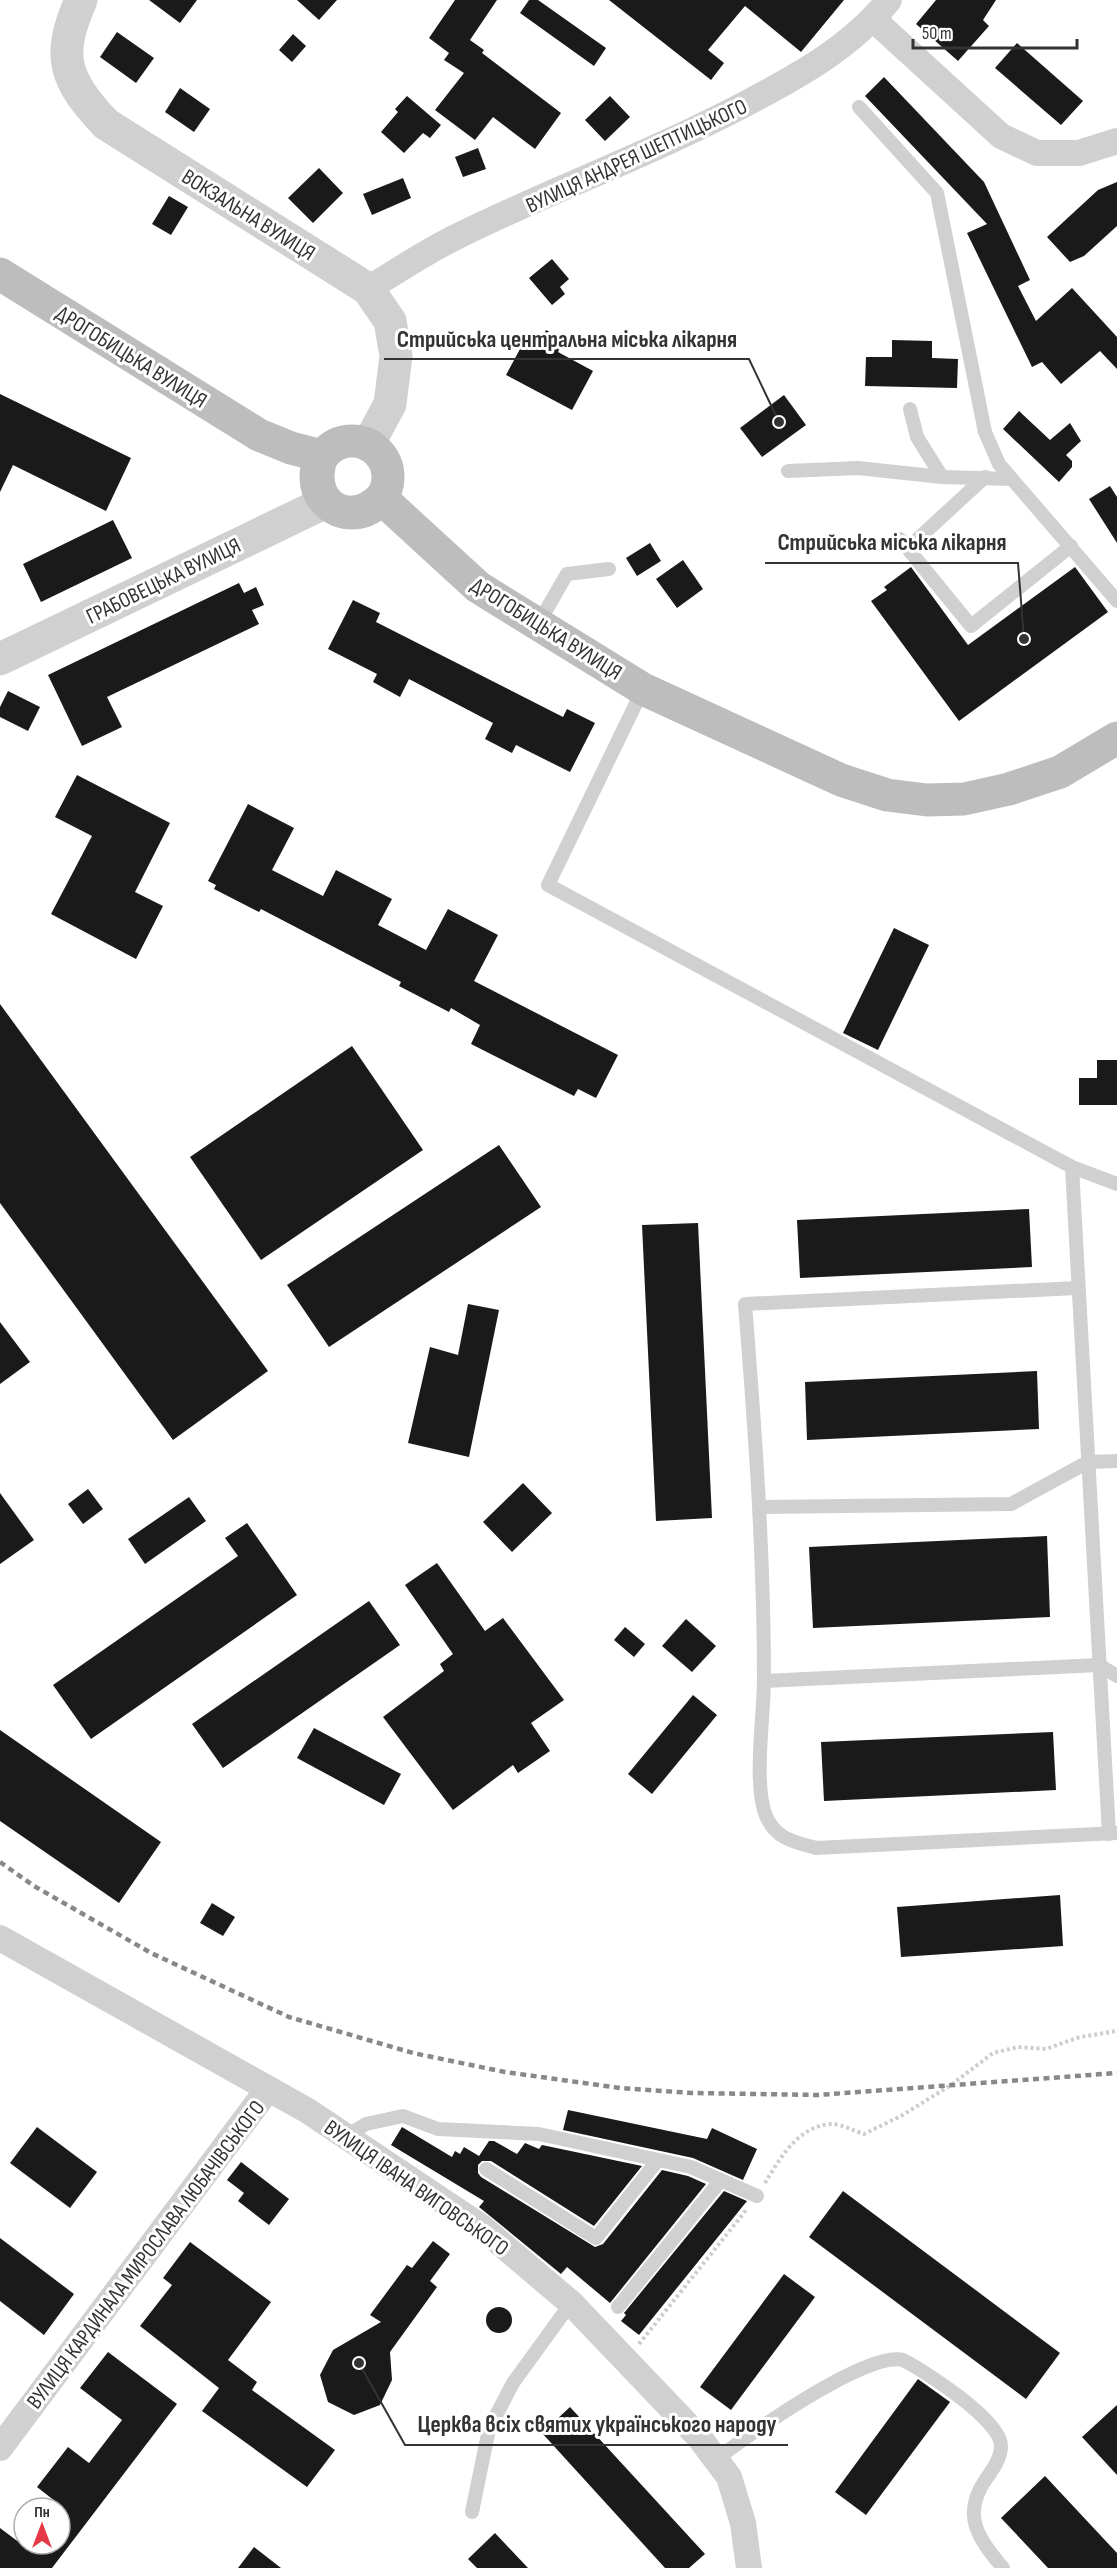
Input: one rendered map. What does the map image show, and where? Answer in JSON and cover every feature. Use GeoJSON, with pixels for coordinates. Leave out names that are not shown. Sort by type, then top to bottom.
{"type":"FeatureCollection","features":[{"type":"Feature","properties":{"kind":"main road","name":"ДРОГОБИЦЬКА ВУЛИЦЯ"},"geometry":{"type":"LineString","coordinates":[[0,274],[259,435],[291,448],[322,456]]}},
{"type":"Feature","properties":{"kind":"main road"},"geometry":{"type":"LineString","coordinates":[[356,441],[368,445],[378,452],[385,463],[388,475],[381,498],[372,507],[361,512],[348,513],[336,509],[326,502],[319,491],[316,479],[322,456],[344,442],[356,441]]}},
{"type":"Feature","properties":{"kind":"main road","name":"ДРОГОБИЦЬКА ВУЛИЦЯ"},"geometry":{"type":"LineString","coordinates":[[381,498],[478,587],[538,624],[643,688],[841,780],[887,795],[927,800],[964,799],[1009,789],[1060,772],[1117,738]]}},
{"type":"Feature","properties":{"kind":"street","name":"ВОКЗАЛЬНА ВУЛИЦЯ"},"geometry":{"type":"LineString","coordinates":[[81,0],[67,35],[67,59],[71,81],[82,99],[106,124],[368,289],[390,321],[396,356],[390,404],[368,445]]}},
{"type":"Feature","properties":{"kind":"street","name":"ВУЛИЦЯ АНДРЕЯ ШЕПТИЦЬКОГО"},"geometry":{"type":"LineString","coordinates":[[368,289],[457,237],[683,137],[794,78],[834,53],[881,10]]}},
{"type":"Feature","properties":{"kind":"street"},"geometry":{"type":"LineString","coordinates":[[881,10],[1001,136],[1036,153],[1079,153],[1117,141]]}},
{"type":"Feature","properties":{"kind":"street","name":"ГРАБОВЕЦЬКА ВУЛИЦЯ"},"geometry":{"type":"LineString","coordinates":[[0,659],[326,502]]}},
{"type":"Feature","properties":{"kind":"street","name":"ВУЛИЦЯ ІВАНА ВИГОВСЬКОГО"},"geometry":{"type":"LineString","coordinates":[[0,1938],[268,2089],[346,2136],[480,2226],[571,2303],[699,2437],[729,2477],[744,2523],[749,2568]]}},
{"type":"Feature","properties":{"kind":"street","name":"ВУЛИЦЯ КАРДИНАЛА МИРОСЛАВА ЛЮБАЧІВСЬКОГО"},"geometry":{"type":"LineString","coordinates":[[0,2448],[268,2089]]}},
{"type":"Feature","properties":{"kind":"lane"},"geometry":{"type":"LineString","coordinates":[[859,107],[937,193],[985,432],[999,464],[1117,601]]}},
{"type":"Feature","properties":{"kind":"lane"},"geometry":{"type":"LineString","coordinates":[[910,409],[917,437],[942,477]]}},
{"type":"Feature","properties":{"kind":"lane"},"geometry":{"type":"LineString","coordinates":[[999,464],[904,544],[971,626],[1071,546]]}},
{"type":"Feature","properties":{"kind":"lane"},"geometry":{"type":"LineString","coordinates":[[788,471],[858,468],[942,477],[1011,479]]}},
{"type":"Feature","properties":{"kind":"lane"},"geometry":{"type":"LineString","coordinates":[[538,624],[567,574],[609,569]]}},
{"type":"Feature","properties":{"kind":"lane"},"geometry":{"type":"LineString","coordinates":[[643,688],[548,885],[1072,1167],[1117,1184]]}},
{"type":"Feature","properties":{"kind":"lane"},"geometry":{"type":"LineString","coordinates":[[1072,1167],[1099,1665],[1113,1833],[816,1848],[783,1839],[766,1816],[761,1789],[764,1682],[761,1507],[745,1304],[1077,1288]]}},
{"type":"Feature","properties":{"kind":"lane"},"geometry":{"type":"LineString","coordinates":[[761,1507],[1011,1504],[1088,1462],[1117,1461]]}},
{"type":"Feature","properties":{"kind":"lane"},"geometry":{"type":"LineString","coordinates":[[764,1682],[1099,1665],[1117,1676]]}},
{"type":"Feature","properties":{"kind":"lane"},"geometry":{"type":"LineString","coordinates":[[346,2136],[366,2124],[403,2116],[438,2129],[539,2134],[692,2167],[757,2196]]}},
{"type":"Feature","properties":{"kind":"lane"},"geometry":{"type":"LineString","coordinates":[[486,2169],[596,2238],[658,2160]]}},
{"type":"Feature","properties":{"kind":"lane"},"geometry":{"type":"LineString","coordinates":[[618,2307],[721,2180]]}},
{"type":"Feature","properties":{"kind":"lane"},"geometry":{"type":"LineString","coordinates":[[472,2512],[489,2429],[513,2383],[571,2303]]}},
{"type":"Feature","properties":{"kind":"lane"},"geometry":{"type":"LineString","coordinates":[[716,2460],[841,2378],[865,2366],[894,2359],[903,2360],[975,2410],[995,2428],[1002,2444],[999,2457],[975,2499],[973,2517],[980,2539],[1003,2568]]}},
{"type":"Feature","properties":{"kind":"path"},"geometry":{"type":"LineString","coordinates":[[625,2361],[757,2196],[782,2155],[810,2128],[834,2124],[864,2134],[901,2116],[951,2085],[993,2053],[1018,2047],[1046,2049],[1080,2037],[1117,2031]]}},
{"type":"Feature","properties":{"kind":"building"},"geometry":{"type":"Polygon","coordinates":[[[149,0],[197,0],[180,23],[149,0]]]}},
{"type":"Feature","properties":{"kind":"building"},"geometry":{"type":"Polygon","coordinates":[[[297,0],[337,0],[319,20],[297,0]]]}},
{"type":"Feature","properties":{"kind":"building"},"geometry":{"type":"Polygon","coordinates":[[[455,0],[497,0],[470,40],[484,50],[482,53],[561,113],[535,149],[493,117],[475,140],[435,110],[464,73],[444,60],[449,53],[429,38],[455,0]]]}},
{"type":"Feature","properties":{"kind":"building"},"geometry":{"type":"Polygon","coordinates":[[[529,0],[538,0],[606,48],[594,66],[520,13],[529,0]]]}},
{"type":"Feature","properties":{"kind":"building"},"geometry":{"type":"Polygon","coordinates":[[[609,0],[844,0],[801,52],[745,6],[708,50],[724,63],[711,80],[609,0]]]}},
{"type":"Feature","properties":{"kind":"building"},"geometry":{"type":"Polygon","coordinates":[[[936,0],[996,0],[983,20],[989,26],[958,61],[916,24],[936,0]]]}},
{"type":"Feature","properties":{"kind":"building"},"geometry":{"type":"Polygon","coordinates":[[[117,32],[154,58],[136,83],[100,57],[117,32]]]}},
{"type":"Feature","properties":{"kind":"building"},"geometry":{"type":"Polygon","coordinates":[[[293,34],[306,46],[292,62],[279,50],[293,34]]]}},
{"type":"Feature","properties":{"kind":"building"},"geometry":{"type":"Polygon","coordinates":[[[1017,43],[1083,101],[1061,125],[995,68],[1017,43]]]}},
{"type":"Feature","properties":{"kind":"building"},"geometry":{"type":"Polygon","coordinates":[[[884,77],[984,182],[1030,280],[1018,286],[1036,321],[1072,288],[1117,337],[1117,369],[1100,351],[1061,384],[1042,362],[1032,367],[967,233],[987,224],[865,96],[884,77]]]}},
{"type":"Feature","properties":{"kind":"building"},"geometry":{"type":"Polygon","coordinates":[[[180,88],[210,109],[194,132],[165,112],[180,88]]]}},
{"type":"Feature","properties":{"kind":"building"},"geometry":{"type":"Polygon","coordinates":[[[407,96],[441,125],[430,138],[423,133],[404,153],[381,132],[398,112],[395,109],[407,96]]]}},
{"type":"Feature","properties":{"kind":"building"},"geometry":{"type":"Polygon","coordinates":[[[610,96],[630,117],[605,141],[585,120],[610,96]]]}},
{"type":"Feature","properties":{"kind":"building"},"geometry":{"type":"Polygon","coordinates":[[[478,148],[486,169],[463,177],[455,157],[478,148]]]}},
{"type":"Feature","properties":{"kind":"building"},"geometry":{"type":"Polygon","coordinates":[[[319,168],[343,193],[313,223],[288,198],[319,168]]]}},
{"type":"Feature","properties":{"kind":"building"},"geometry":{"type":"Polygon","coordinates":[[[403,178],[411,198],[372,215],[363,194],[403,178]]]}},
{"type":"Feature","properties":{"kind":"building"},"geometry":{"type":"Polygon","coordinates":[[[1117,182],[1117,226],[1084,256],[1070,262],[1047,237],[1098,190],[1117,182]]]}},
{"type":"Feature","properties":{"kind":"building"},"geometry":{"type":"Polygon","coordinates":[[[169,196],[188,207],[171,235],[152,224],[169,196]]]}},
{"type":"Feature","properties":{"kind":"building"},"geometry":{"type":"Polygon","coordinates":[[[552,259],[569,279],[560,287],[565,294],[552,305],[529,278],[552,259]]]}},
{"type":"Feature","properties":{"kind":"building"},"geometry":{"type":"Polygon","coordinates":[[[546,330],[564,340],[558,352],[593,371],[572,410],[506,375],[527,336],[540,343],[546,330]]]}},
{"type":"Feature","properties":{"kind":"building"},"geometry":{"type":"Polygon","coordinates":[[[892,340],[932,341],[932,358],[958,359],[957,388],[865,386],[866,357],[892,357],[892,340]]]}},
{"type":"Feature","properties":{"kind":"building"},"geometry":{"type":"Polygon","coordinates":[[[0,394],[131,458],[106,511],[13,465],[0,492],[0,394]]]}},
{"type":"Feature","properties":{"kind":"building"},"geometry":{"type":"Polygon","coordinates":[[[784,395],[806,425],[762,457],[740,428],[784,395]]]}},
{"type":"Feature","properties":{"kind":"building"},"geometry":{"type":"Polygon","coordinates":[[[1019,411],[1050,440],[1070,423],[1081,441],[1066,455],[1072,461],[1072,467],[1059,482],[1003,429],[1019,411]]]}},
{"type":"Feature","properties":{"kind":"building"},"geometry":{"type":"Polygon","coordinates":[[[1110,486],[1117,497],[1117,543],[1089,499],[1110,486]]]}},
{"type":"Feature","properties":{"kind":"building"},"geometry":{"type":"Polygon","coordinates":[[[113,520],[132,558],[41,602],[23,564],[113,520]]]}},
{"type":"Feature","properties":{"kind":"building"},"geometry":{"type":"Polygon","coordinates":[[[650,543],[661,561],[637,576],[626,558],[650,543]]]}},
{"type":"Feature","properties":{"kind":"building"},"geometry":{"type":"Polygon","coordinates":[[[683,560],[703,589],[677,608],[656,579],[683,560]]]}},
{"type":"Feature","properties":{"kind":"building"},"geometry":{"type":"Polygon","coordinates":[[[911,567],[968,645],[1075,567],[1108,612],[959,721],[871,601],[887,590],[884,587],[911,567]]]}},
{"type":"Feature","properties":{"kind":"building"},"geometry":{"type":"Polygon","coordinates":[[[239,583],[244,593],[256,587],[264,605],[252,610],[259,624],[107,697],[122,727],[82,746],[48,675],[239,583]]]}},
{"type":"Feature","properties":{"kind":"building"},"geometry":{"type":"Polygon","coordinates":[[[353,600],[380,613],[376,622],[563,717],[567,709],[595,723],[570,772],[516,745],[512,753],[485,739],[493,723],[409,679],[400,697],[373,682],[377,674],[328,649],[353,600]]]}},
{"type":"Feature","properties":{"kind":"building"},"geometry":{"type":"Polygon","coordinates":[[[8,691],[40,707],[28,731],[0,717],[0,707],[8,691]]]}},
{"type":"Feature","properties":{"kind":"building"},"geometry":{"type":"Polygon","coordinates":[[[77,775],[170,823],[135,892],[163,906],[136,959],[51,914],[92,836],[55,817],[77,775]]]}},
{"type":"Feature","properties":{"kind":"building"},"geometry":{"type":"Polygon","coordinates":[[[248,804],[294,828],[272,870],[323,896],[336,870],[392,899],[378,925],[426,950],[448,909],[498,935],[474,981],[618,1055],[596,1098],[578,1089],[574,1096],[471,1044],[480,1025],[451,1008],[449,1012],[399,986],[401,982],[261,909],[259,912],[214,889],[216,885],[208,881],[248,804]]]}},
{"type":"Feature","properties":{"kind":"building"},"geometry":{"type":"Polygon","coordinates":[[[894,928],[929,945],[878,1050],[843,1033],[894,928]]]}},
{"type":"Feature","properties":{"kind":"building"},"geometry":{"type":"Polygon","coordinates":[[[0,1004],[268,1371],[173,1440],[0,1203],[0,1004]]]}},
{"type":"Feature","properties":{"kind":"building"},"geometry":{"type":"Polygon","coordinates":[[[352,1046],[423,1150],[261,1260],[190,1157],[352,1046]]]}},
{"type":"Feature","properties":{"kind":"building"},"geometry":{"type":"Polygon","coordinates":[[[1097,1060],[1117,1060],[1117,1105],[1079,1105],[1079,1078],[1097,1078],[1097,1060]]]}},
{"type":"Feature","properties":{"kind":"building"},"geometry":{"type":"Polygon","coordinates":[[[499,1145],[541,1207],[329,1347],[287,1285],[499,1145]]]}},
{"type":"Feature","properties":{"kind":"building"},"geometry":{"type":"Polygon","coordinates":[[[1029,1209],[1032,1267],[800,1278],[797,1220],[1029,1209]]]}},
{"type":"Feature","properties":{"kind":"building"},"geometry":{"type":"Polygon","coordinates":[[[698,1223],[712,1518],[656,1521],[642,1225],[698,1223]]]}},
{"type":"Feature","properties":{"kind":"building"},"geometry":{"type":"Polygon","coordinates":[[[468,1304],[499,1310],[469,1457],[408,1443],[430,1347],[458,1355],[468,1304]]]}},
{"type":"Feature","properties":{"kind":"building"},"geometry":{"type":"Polygon","coordinates":[[[0,1322],[30,1362],[0,1384],[0,1322]]]}},
{"type":"Feature","properties":{"kind":"building"},"geometry":{"type":"Polygon","coordinates":[[[1037,1371],[1039,1429],[807,1440],[805,1382],[1037,1371]]]}},
{"type":"Feature","properties":{"kind":"building"},"geometry":{"type":"Polygon","coordinates":[[[523,1483],[552,1513],[512,1552],[483,1522],[523,1483]]]}},
{"type":"Feature","properties":{"kind":"building"},"geometry":{"type":"Polygon","coordinates":[[[88,1489],[103,1509],[83,1524],[68,1504],[88,1489]]]}},
{"type":"Feature","properties":{"kind":"building"},"geometry":{"type":"Polygon","coordinates":[[[0,1493],[34,1540],[0,1564],[0,1493]]]}},
{"type":"Feature","properties":{"kind":"building"},"geometry":{"type":"Polygon","coordinates":[[[189,1497],[206,1521],[145,1564],[128,1539],[189,1497]]]}},
{"type":"Feature","properties":{"kind":"building"},"geometry":{"type":"Polygon","coordinates":[[[247,1523],[297,1595],[91,1739],[53,1685],[238,1556],[225,1538],[247,1523]]]}},
{"type":"Feature","properties":{"kind":"building"},"geometry":{"type":"Polygon","coordinates":[[[1047,1536],[1050,1617],[813,1628],[809,1547],[1047,1536]]]}},
{"type":"Feature","properties":{"kind":"building"},"geometry":{"type":"Polygon","coordinates":[[[437,1563],[485,1631],[503,1618],[564,1700],[531,1723],[550,1751],[518,1773],[513,1765],[453,1810],[383,1717],[444,1671],[440,1664],[453,1654],[405,1585],[437,1563]]]}},
{"type":"Feature","properties":{"kind":"building"},"geometry":{"type":"Polygon","coordinates":[[[369,1601],[400,1645],[223,1768],[192,1724],[369,1601]]]}},
{"type":"Feature","properties":{"kind":"building"},"geometry":{"type":"Polygon","coordinates":[[[686,1619],[716,1646],[692,1672],[662,1646],[686,1619]]]}},
{"type":"Feature","properties":{"kind":"building"},"geometry":{"type":"Polygon","coordinates":[[[625,1627],[645,1644],[634,1657],[614,1640],[625,1627]]]}},
{"type":"Feature","properties":{"kind":"building"},"geometry":{"type":"Polygon","coordinates":[[[693,1695],[717,1715],[652,1794],[628,1774],[693,1695]]]}},
{"type":"Feature","properties":{"kind":"building"},"geometry":{"type":"Polygon","coordinates":[[[314,1728],[401,1774],[384,1805],[297,1758],[314,1728]]]}},
{"type":"Feature","properties":{"kind":"building"},"geometry":{"type":"Polygon","coordinates":[[[0,1730],[161,1842],[119,1903],[0,1821],[0,1730]]]}},
{"type":"Feature","properties":{"kind":"building"},"geometry":{"type":"Polygon","coordinates":[[[1053,1732],[1056,1790],[824,1801],[821,1742],[1053,1732]]]}},
{"type":"Feature","properties":{"kind":"building"},"geometry":{"type":"Polygon","coordinates":[[[1060,1895],[1063,1946],[901,1957],[897,1907],[1060,1895]]]}},
{"type":"Feature","properties":{"kind":"building"},"geometry":{"type":"Polygon","coordinates":[[[212,1903],[235,1917],[223,1936],[200,1923],[212,1903]]]}},
{"type":"Feature","properties":{"kind":"building"},"geometry":{"type":"Polygon","coordinates":[[[568,2110],[707,2139],[712,2128],[757,2149],[743,2180],[693,2158],[563,2130],[568,2110]]]}},
{"type":"Feature","properties":{"kind":"building"},"geometry":{"type":"Polygon","coordinates":[[[37,2127],[97,2172],[70,2208],[10,2163],[37,2127]]]}},
{"type":"Feature","properties":{"kind":"building"},"geometry":{"type":"Polygon","coordinates":[[[402,2127],[452,2157],[455,2151],[460,2154],[464,2147],[479,2156],[489,2141],[494,2141],[517,2154],[525,2143],[539,2149],[542,2145],[642,2166],[594,2226],[491,2161],[482,2161],[478,2165],[478,2173],[481,2177],[595,2247],[603,2244],[662,2170],[688,2176],[706,2184],[610,2303],[567,2267],[561,2274],[479,2207],[484,2201],[391,2145],[402,2127]]]}},
{"type":"Feature","properties":{"kind":"building"},"geometry":{"type":"Polygon","coordinates":[[[241,2162],[289,2199],[269,2225],[238,2201],[244,2193],[227,2180],[241,2162]]]}},
{"type":"Feature","properties":{"kind":"building"},"geometry":{"type":"Polygon","coordinates":[[[724,2191],[747,2201],[639,2335],[621,2321],[626,2315],[624,2313],[724,2191]]]}},
{"type":"Feature","properties":{"kind":"building"},"geometry":{"type":"Polygon","coordinates":[[[843,2191],[1060,2353],[1026,2399],[809,2237],[843,2191]]]}},
{"type":"Feature","properties":{"kind":"building"},"geometry":{"type":"Polygon","coordinates":[[[0,2238],[74,2294],[44,2335],[0,2301],[0,2238]]]}},
{"type":"Feature","properties":{"kind":"building"},"geometry":{"type":"Polygon","coordinates":[[[433,2241],[450,2254],[430,2281],[437,2287],[390,2352],[392,2380],[380,2405],[354,2415],[328,2402],[320,2375],[333,2350],[381,2322],[370,2315],[407,2265],[412,2268],[433,2241]]]}},
{"type":"Feature","properties":{"kind":"building"},"geometry":{"type":"Polygon","coordinates":[[[190,2242],[271,2302],[228,2360],[257,2382],[252,2390],[335,2450],[307,2487],[202,2411],[219,2388],[140,2326],[172,2285],[163,2278],[190,2242]]]}},
{"type":"Feature","properties":{"kind":"building"},"geometry":{"type":"Polygon","coordinates":[[[784,2274],[815,2297],[731,2410],[700,2387],[784,2274]]]}},
{"type":"Feature","properties":{"kind":"building"},"geometry":{"type":"Polygon","coordinates":[[[499,2307],[508,2311],[512,2320],[508,2329],[499,2333],[490,2329],[486,2320],[490,2311],[499,2307]]]}},
{"type":"Feature","properties":{"kind":"building"},"geometry":{"type":"Polygon","coordinates":[[[108,2352],[177,2404],[72,2542],[72,2496],[48,2496],[37,2487],[68,2447],[89,2463],[122,2420],[80,2388],[108,2352]]]}},
{"type":"Feature","properties":{"kind":"building"},"geometry":{"type":"Polygon","coordinates":[[[918,2379],[950,2402],[866,2515],[835,2492],[918,2379]]]}},
{"type":"Feature","properties":{"kind":"building"},"geometry":{"type":"Polygon","coordinates":[[[1117,2405],[1117,2475],[1082,2437],[1117,2405]]]}},
{"type":"Feature","properties":{"kind":"building"},"geometry":{"type":"Polygon","coordinates":[[[570,2407],[705,2554],[689,2568],[665,2568],[542,2433],[570,2407]]]}},
{"type":"Feature","properties":{"kind":"building"},"geometry":{"type":"Polygon","coordinates":[[[1045,2476],[1117,2553],[1117,2568],[1048,2568],[1001,2518],[1045,2476]]]}},
{"type":"Feature","properties":{"kind":"building"},"geometry":{"type":"Polygon","coordinates":[[[0,2528],[12,2537],[12,2556],[61,2556],[52,2568],[0,2568],[0,2528]]]}},
{"type":"Feature","properties":{"kind":"building"},"geometry":{"type":"Polygon","coordinates":[[[495,2533],[528,2568],[477,2568],[468,2559],[495,2533]]]}},
{"type":"Feature","properties":{"kind":"building"},"geometry":{"type":"Polygon","coordinates":[[[254,2547],[281,2568],[238,2568],[254,2547]]]}},
{"type":"Feature","properties":{"kind":"railway"},"geometry":{"type":"LineString","coordinates":[[0,1862],[34,1886],[151,1953],[289,2017],[413,2053],[505,2072],[620,2088],[692,2093],[818,2095],[1117,2073]]}},
{"type":"Feature","properties":{"kind":"place","name":"Стрийська центральна міська лікарня"},"geometry":{"type":"Point","coordinates":[779,422]}},
{"type":"Feature","properties":{"kind":"place","name":"Стрийська міська лікарня"},"geometry":{"type":"Point","coordinates":[1024,639]}},
{"type":"Feature","properties":{"kind":"place","name":"Церква всіх святих українського народу"},"geometry":{"type":"Point","coordinates":[359,2363]}}]}
